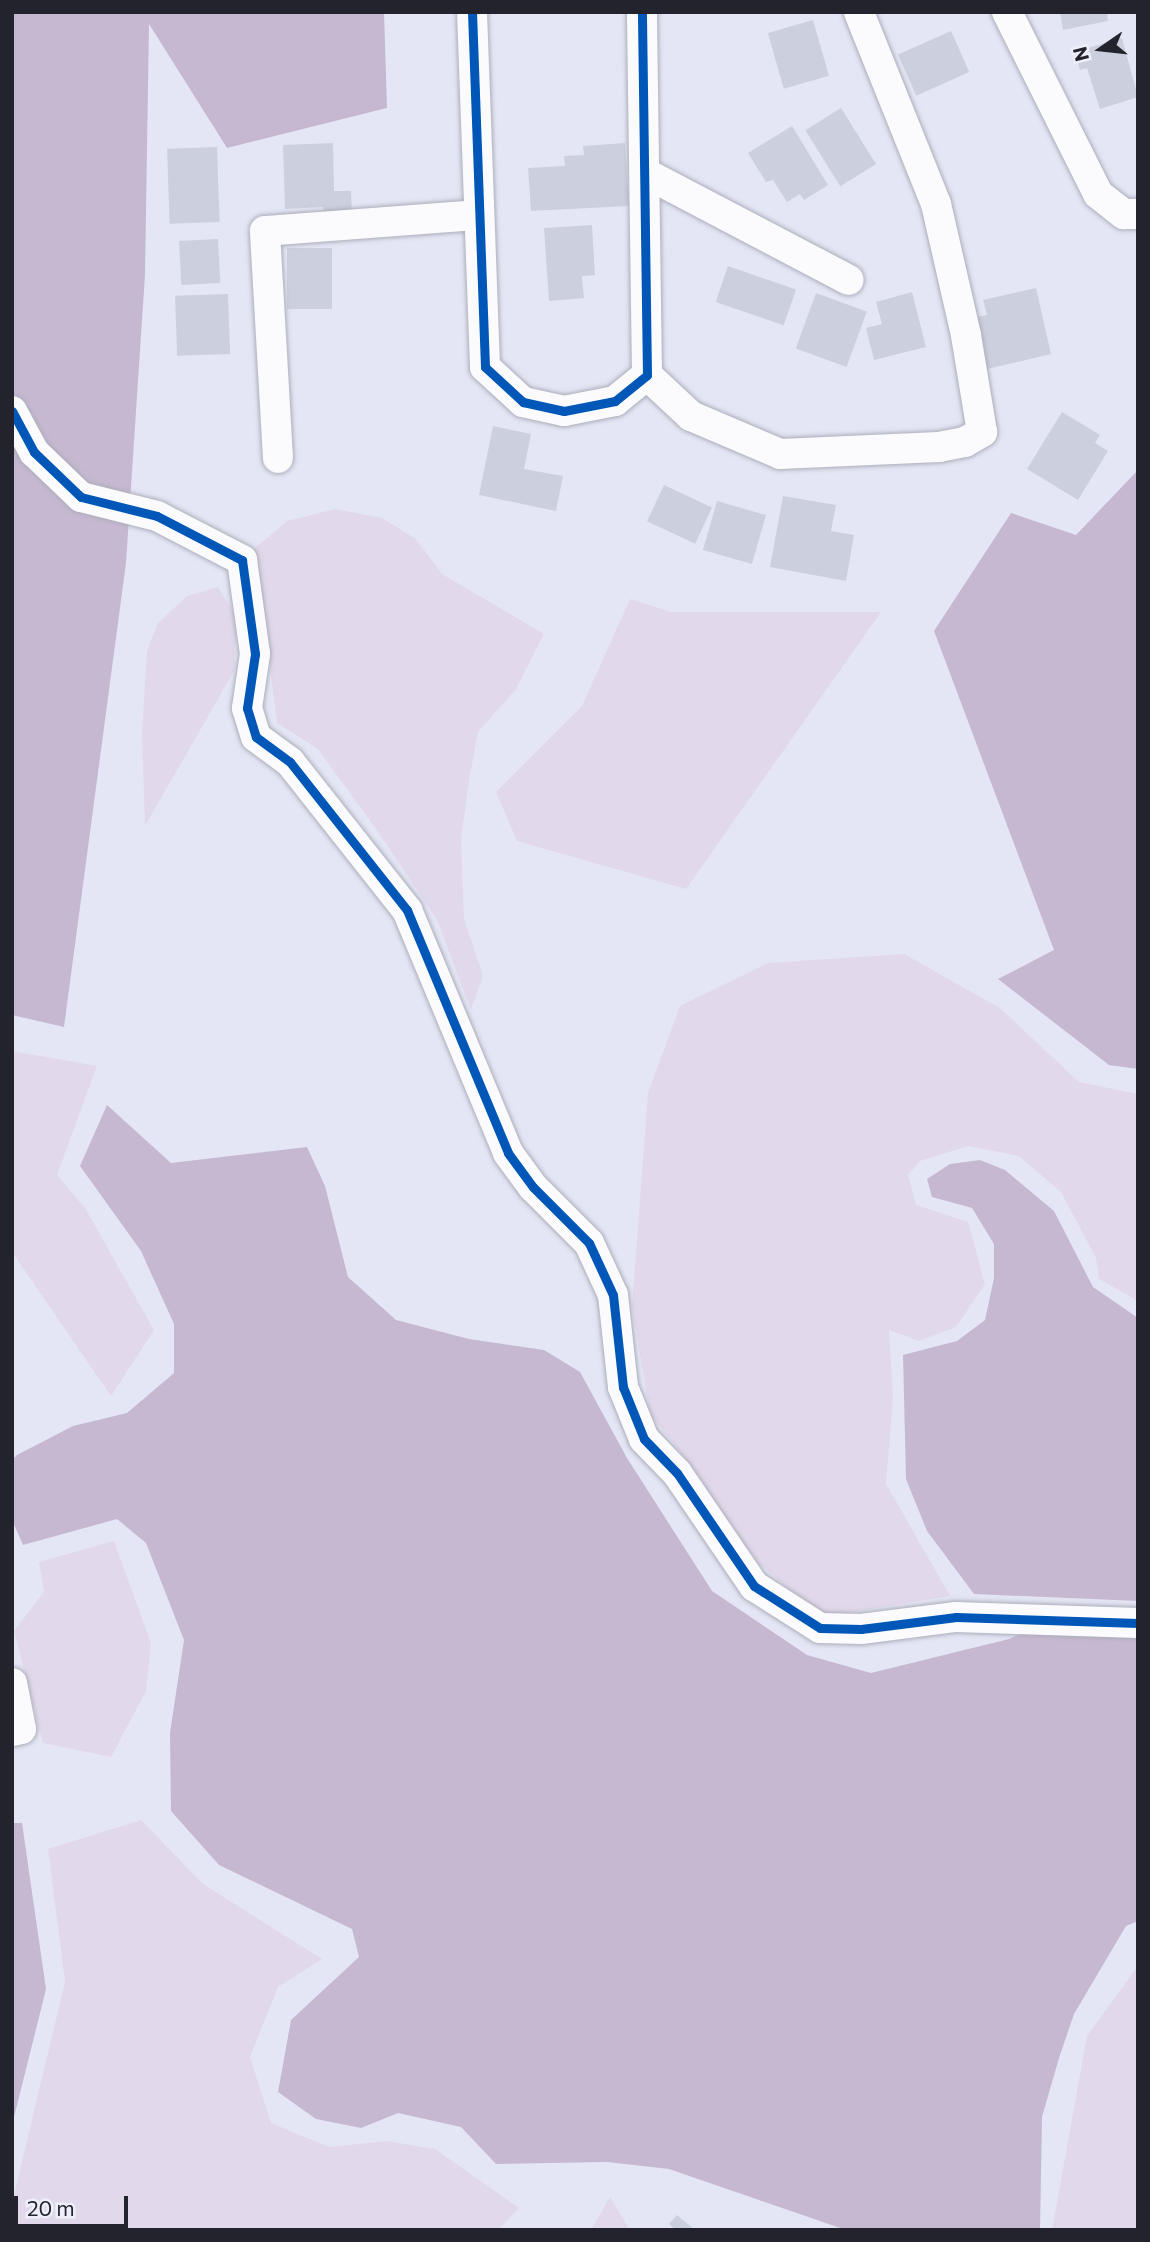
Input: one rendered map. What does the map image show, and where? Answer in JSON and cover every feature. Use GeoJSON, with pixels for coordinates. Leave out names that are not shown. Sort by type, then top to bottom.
{"type":"FeatureCollection","features":[{"type":"Feature","properties":{"kind":"street"},"geometry":{"type":"LineString","coordinates":[[471,12],[485,367],[523,402],[564,411],[615,401],[648,375]]}},
{"type":"Feature","properties":{"kind":"street"},"geometry":{"type":"LineString","coordinates":[[642,12],[648,375],[691,416],[780,454],[939,447],[965,442],[982,432],[966,335],[936,204],[859,12]]}},
{"type":"Feature","properties":{"kind":"street"},"geometry":{"type":"LineString","coordinates":[[1007,12],[1098,194],[1124,214],[1138,214]]}},
{"type":"Feature","properties":{"kind":"street"},"geometry":{"type":"LineString","coordinates":[[645,173],[849,281]]}},
{"type":"Feature","properties":{"kind":"street"},"geometry":{"type":"LineString","coordinates":[[278,458],[265,231],[477,215]]}},
{"type":"Feature","properties":{"kind":"street"},"geometry":{"type":"LineString","coordinates":[[12,411],[34,452],[81,497],[157,516],[242,560],[256,654],[247,708],[256,737],[290,762],[407,910],[508,1153],[533,1187],[589,1242],[613,1295],[623,1387],[644,1439],[677,1473],[754,1586],[820,1628],[861,1629],[957,1617],[1138,1623]]}},
{"type":"Feature","properties":{"kind":"street"},"geometry":{"type":"LineString","coordinates":[[12,1683],[21,1729],[12,1731]]}},
{"type":"Feature","properties":{"kind":"shaded area"},"geometry":{"type":"Polygon","coordinates":[[[12,12],[384,12],[387,108],[227,148],[149,24],[145,275],[126,563],[64,1027],[12,1015],[12,12]]]}},
{"type":"Feature","properties":{"kind":"shaded area"},"geometry":{"type":"Polygon","coordinates":[[[1138,470],[1138,1069],[1109,1065],[998,979],[1054,950],[934,631],[1011,513],[1076,535],[1138,470]]]}},
{"type":"Feature","properties":{"kind":"shaded area"},"geometry":{"type":"Polygon","coordinates":[[[335,509],[382,518],[416,539],[442,574],[544,634],[516,689],[478,732],[461,839],[464,919],[483,976],[471,1010],[437,920],[376,829],[318,749],[277,723],[255,548],[287,521],[335,509]]]}},
{"type":"Feature","properties":{"kind":"shaded area"},"geometry":{"type":"Polygon","coordinates":[[[218,587],[237,618],[234,671],[145,826],[142,732],[147,651],[158,623],[187,596],[218,587]]]}},
{"type":"Feature","properties":{"kind":"shaded area"},"geometry":{"type":"Polygon","coordinates":[[[630,599],[671,612],[881,612],[686,889],[517,841],[496,792],[582,706],[630,599]]]}},
{"type":"Feature","properties":{"kind":"shaded area"},"geometry":{"type":"Polygon","coordinates":[[[904,954],[1000,1008],[1079,1082],[1138,1094],[1138,1301],[1099,1279],[1096,1258],[1061,1192],[1019,1156],[968,1146],[920,1161],[908,1175],[916,1205],[968,1222],[985,1284],[956,1327],[919,1341],[889,1330],[893,1398],[886,1484],[950,1596],[829,1616],[801,1600],[746,1552],[685,1458],[650,1414],[632,1306],[648,1093],[680,1006],[768,963],[904,954]]]}},
{"type":"Feature","properties":{"kind":"shaded area"},"geometry":{"type":"Polygon","coordinates":[[[12,1051],[97,1066],[57,1175],[85,1208],[154,1330],[111,1396],[12,1252],[12,1051]]]}},
{"type":"Feature","properties":{"kind":"shaded area"},"geometry":{"type":"Polygon","coordinates":[[[107,1105],[171,1163],[307,1147],[325,1186],[348,1277],[396,1320],[469,1339],[544,1350],[580,1372],[627,1458],[712,1591],[807,1655],[871,1673],[1009,1639],[1071,1612],[1138,1610],[1138,1921],[1126,1926],[1074,2014],[1059,2058],[1042,2117],[1040,2230],[846,2230],[669,2169],[607,2162],[496,2164],[461,2127],[398,2113],[361,2128],[316,2119],[278,2092],[291,2020],[359,1957],[352,1929],[219,1865],[171,1811],[170,1733],[184,1640],[146,1543],[117,1519],[23,1545],[12,1520],[12,1460],[17,1455],[73,1426],[127,1413],[174,1373],[174,1324],[141,1251],[80,1166],[107,1105]]]}},
{"type":"Feature","properties":{"kind":"shaded area"},"geometry":{"type":"Polygon","coordinates":[[[980,1160],[1005,1170],[1054,1211],[1093,1287],[1138,1318],[1138,1601],[974,1594],[927,1531],[906,1479],[903,1355],[957,1341],[985,1320],[994,1278],[994,1244],[972,1208],[932,1197],[927,1179],[950,1164],[980,1160]]]}},
{"type":"Feature","properties":{"kind":"shaded area"},"geometry":{"type":"Polygon","coordinates":[[[114,1541],[151,1643],[146,1691],[111,1757],[43,1743],[14,1631],[44,1592],[39,1562],[114,1541]]]}},
{"type":"Feature","properties":{"kind":"shaded area"},"geometry":{"type":"Polygon","coordinates":[[[141,1820],[203,1884],[322,1959],[278,1987],[250,2057],[271,2123],[329,2147],[387,2141],[435,2149],[519,2208],[498,2230],[12,2230],[12,2203],[65,1982],[48,1849],[141,1820]]]}},
{"type":"Feature","properties":{"kind":"shaded area"},"geometry":{"type":"Polygon","coordinates":[[[12,1823],[22,1823],[46,1989],[12,2125],[12,1823]]]}},
{"type":"Feature","properties":{"kind":"shaded area"},"geometry":{"type":"Polygon","coordinates":[[[1138,1966],[1138,2230],[1052,2230],[1087,2036],[1138,1966]]]}},
{"type":"Feature","properties":{"kind":"shaded area"},"geometry":{"type":"Polygon","coordinates":[[[610,2197],[630,2230],[591,2230],[610,2197]]]}},
{"type":"Feature","properties":{"kind":"building"},"geometry":{"type":"Polygon","coordinates":[[[1060,12],[1107,12],[1108,21],[1063,30],[1060,12]]]}},
{"type":"Feature","properties":{"kind":"building"},"geometry":{"type":"Polygon","coordinates":[[[813,20],[829,76],[784,89],[768,33],[813,20]]]}},
{"type":"Feature","properties":{"kind":"building"},"geometry":{"type":"Polygon","coordinates":[[[951,31],[969,72],[916,96],[898,55],[951,31]]]}},
{"type":"Feature","properties":{"kind":"building"},"geometry":{"type":"Polygon","coordinates":[[[1122,38],[1138,97],[1100,109],[1087,68],[1080,70],[1075,52],[1122,38]]]}},
{"type":"Feature","properties":{"kind":"building"},"geometry":{"type":"Polygon","coordinates":[[[841,108],[876,164],[840,186],[805,130],[841,108]]]}},
{"type":"Feature","properties":{"kind":"building"},"geometry":{"type":"Polygon","coordinates":[[[792,126],[828,185],[804,200],[800,194],[787,202],[773,180],[766,182],[748,153],[792,126]]]}},
{"type":"Feature","properties":{"kind":"building"},"geometry":{"type":"Polygon","coordinates":[[[333,143],[334,191],[351,191],[352,215],[324,216],[323,207],[285,209],[283,145],[333,143]]]}},
{"type":"Feature","properties":{"kind":"building"},"geometry":{"type":"Polygon","coordinates":[[[625,143],[629,206],[531,211],[528,168],[565,166],[564,156],[584,155],[583,146],[625,143]]]}},
{"type":"Feature","properties":{"kind":"building"},"geometry":{"type":"Polygon","coordinates":[[[217,147],[220,222],[170,224],[167,149],[217,147]]]}},
{"type":"Feature","properties":{"kind":"building"},"geometry":{"type":"Polygon","coordinates":[[[592,225],[595,275],[582,276],[584,298],[549,301],[544,228],[592,225]]]}},
{"type":"Feature","properties":{"kind":"building"},"geometry":{"type":"Polygon","coordinates":[[[218,239],[220,283],[181,285],[179,241],[218,239]]]}},
{"type":"Feature","properties":{"kind":"building"},"geometry":{"type":"Polygon","coordinates":[[[287,248],[332,248],[332,309],[287,309],[287,248]]]}},
{"type":"Feature","properties":{"kind":"building"},"geometry":{"type":"Polygon","coordinates":[[[728,266],[796,289],[784,325],[716,302],[728,266]]]}},
{"type":"Feature","properties":{"kind":"building"},"geometry":{"type":"Polygon","coordinates":[[[1036,288],[1051,354],[987,369],[976,317],[987,315],[983,300],[1036,288]]]}},
{"type":"Feature","properties":{"kind":"building"},"geometry":{"type":"Polygon","coordinates":[[[912,292],[926,347],[874,360],[866,328],[882,324],[876,302],[912,292]]]}},
{"type":"Feature","properties":{"kind":"building"},"geometry":{"type":"Polygon","coordinates":[[[816,293],[867,311],[847,367],[796,348],[816,293]]]}},
{"type":"Feature","properties":{"kind":"building"},"geometry":{"type":"Polygon","coordinates":[[[228,294],[230,354],[177,356],[175,296],[228,294]]]}},
{"type":"Feature","properties":{"kind":"building"},"geometry":{"type":"Polygon","coordinates":[[[1062,412],[1100,435],[1095,443],[1108,451],[1078,500],[1027,469],[1062,412]]]}},
{"type":"Feature","properties":{"kind":"building"},"geometry":{"type":"Polygon","coordinates":[[[493,426],[531,434],[524,469],[563,476],[556,511],[479,495],[493,426]]]}},
{"type":"Feature","properties":{"kind":"building"},"geometry":{"type":"Polygon","coordinates":[[[664,485],[712,507],[695,544],[647,521],[664,485]]]}},
{"type":"Feature","properties":{"kind":"building"},"geometry":{"type":"Polygon","coordinates":[[[783,496],[836,505],[831,531],[854,535],[846,581],[770,567],[783,496]]]}},
{"type":"Feature","properties":{"kind":"building"},"geometry":{"type":"Polygon","coordinates":[[[717,501],[766,515],[752,564],[703,550],[717,501]]]}},
{"type":"Feature","properties":{"kind":"building"},"geometry":{"type":"Polygon","coordinates":[[[677,2215],[695,2230],[676,2230],[669,2224],[677,2215]]]}},
{"type":"Feature","properties":{"kind":"cycle path"},"geometry":{"type":"LineString","coordinates":[[472,12],[485,367],[523,402],[564,411],[615,401],[647,375],[642,12]]}},
{"type":"Feature","properties":{"kind":"cycle path"},"geometry":{"type":"LineString","coordinates":[[12,411],[34,452],[81,497],[157,516],[242,560],[255,654],[247,708],[256,737],[290,762],[407,910],[508,1153],[533,1187],[589,1243],[613,1295],[623,1387],[644,1439],[677,1473],[754,1586],[820,1628],[861,1629],[956,1617],[1138,1623]]}}]}
